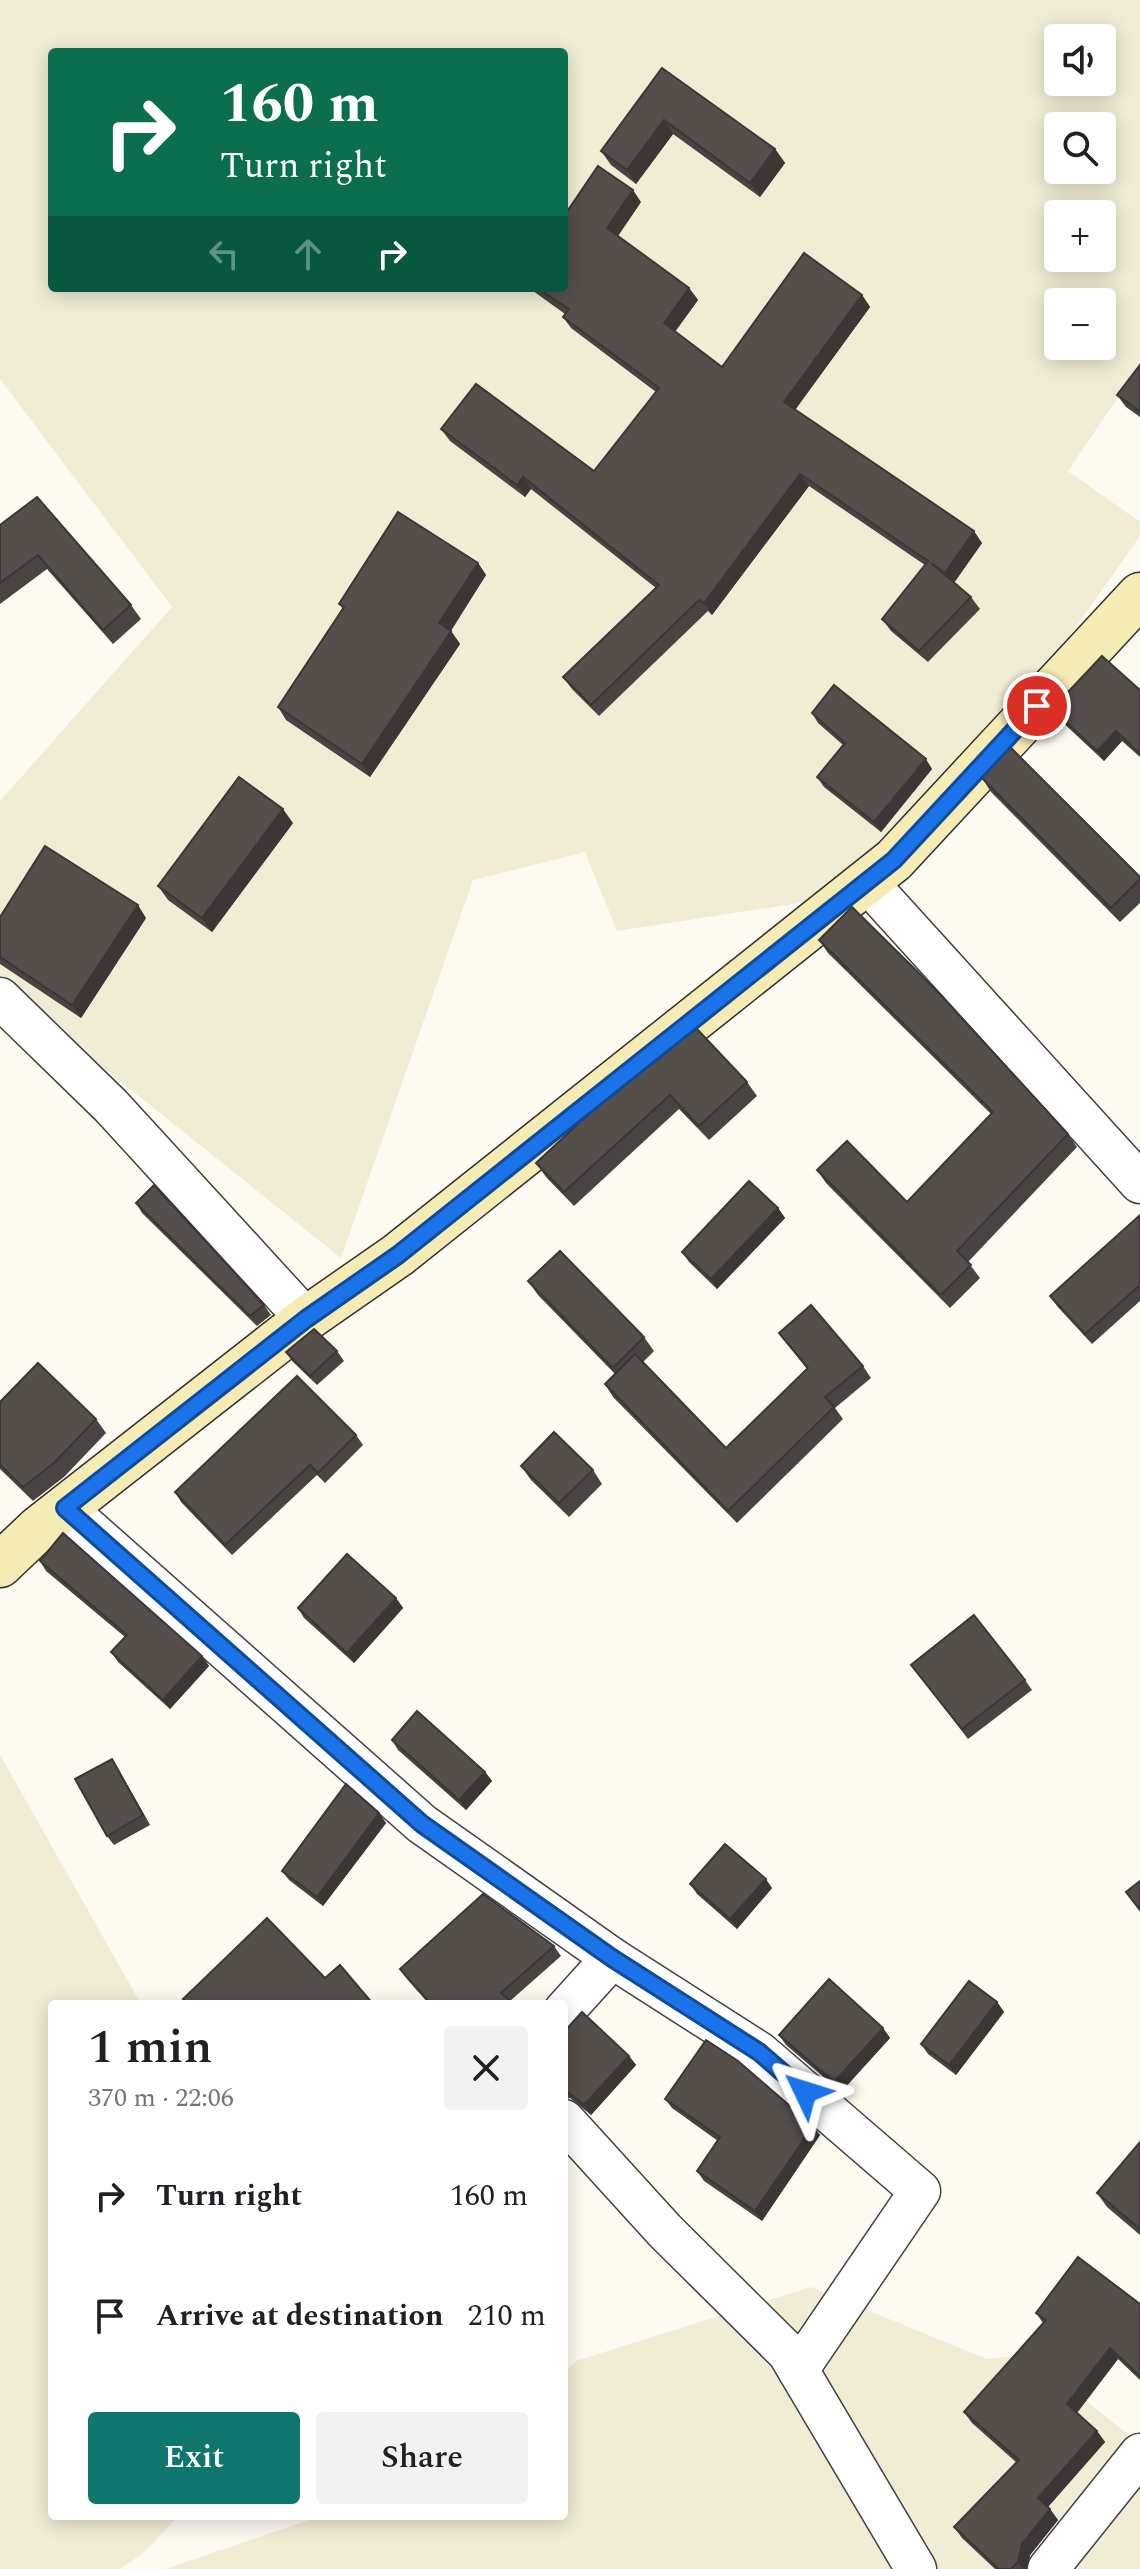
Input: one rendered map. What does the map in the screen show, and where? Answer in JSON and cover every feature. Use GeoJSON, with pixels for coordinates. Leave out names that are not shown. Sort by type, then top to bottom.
{"type":"FeatureCollection","features":[{"type":"Feature","properties":{"kind":"street"},"geometry":{"type":"LineString","coordinates":[[0,1565],[65,1508],[306,1319],[398,1255],[894,860],[1140,595]]}},
{"type":"Feature","properties":{"kind":"street"},"geometry":{"type":"LineString","coordinates":[[866,881],[1140,1183]]}},
{"type":"Feature","properties":{"kind":"street"},"geometry":{"type":"LineString","coordinates":[[0,998],[111,1106],[306,1319]]}},
{"type":"Feature","properties":{"kind":"street"},"geometry":{"type":"LineString","coordinates":[[65,1508],[422,1824],[612,1958],[759,2052],[920,2191],[798,2370]]}},
{"type":"Feature","properties":{"kind":"street"},"geometry":{"type":"LineString","coordinates":[[568,2007],[612,1958]]}},
{"type":"Feature","properties":{"kind":"street"},"geometry":{"type":"LineString","coordinates":[[568,2124],[665,2231],[788,2353],[916,2569]]}},
{"type":"Feature","properties":{"kind":"street"},"geometry":{"type":"LineString","coordinates":[[1048,2569],[1140,2454]]}},
{"type":"Feature","properties":{"kind":"shaded area"},"geometry":{"type":"Polygon","coordinates":[[[0,0],[1140,0],[1140,365],[1068,471],[1140,522],[1140,536],[1004,729],[844,896],[617,931],[585,852],[473,880],[341,1258],[71,1042],[0,975],[0,801],[172,607],[0,379],[0,0]]]}},
{"type":"Feature","properties":{"kind":"shaded area"},"geometry":{"type":"Polygon","coordinates":[[[0,1755],[139,2000],[48,2000],[48,2520],[175,2520],[142,2554],[120,2569],[0,2569],[0,1755]]]}},
{"type":"Feature","properties":{"kind":"shaded area"},"geometry":{"type":"Polygon","coordinates":[[[811,2287],[987,2359],[1029,2355],[1140,2444],[1140,2569],[166,2569],[308,2520],[568,2520],[568,2368],[576,2361],[811,2287]]]}},
{"type":"Feature","properties":{"kind":"building"},"geometry":{"type":"Polygon","coordinates":[[[662,68],[775,149],[750,183],[664,120],[627,170],[601,151],[662,68]]]}},
{"type":"Feature","properties":{"kind":"building"},"geometry":{"type":"Polygon","coordinates":[[[598,166],[633,190],[607,228],[689,288],[664,323],[722,367],[804,253],[862,295],[784,402],[974,531],[945,573],[931,563],[971,597],[919,651],[882,619],[928,561],[800,474],[704,603],[699,600],[591,705],[563,677],[659,585],[523,477],[517,485],[441,429],[476,384],[594,471],[659,388],[563,317],[569,309],[543,292],[568,292],[568,210],[598,166]]]}},
{"type":"Feature","properties":{"kind":"building"},"geometry":{"type":"Polygon","coordinates":[[[1140,365],[1140,411],[1117,395],[1140,365]]]}},
{"type":"Feature","properties":{"kind":"building"},"geometry":{"type":"Polygon","coordinates":[[[37,497],[131,605],[103,630],[38,555],[0,583],[0,525],[37,497]]]}},
{"type":"Feature","properties":{"kind":"building"},"geometry":{"type":"Polygon","coordinates":[[[398,512],[478,563],[439,623],[451,631],[362,764],[278,707],[344,607],[339,604],[398,512]]]}},
{"type":"Feature","properties":{"kind":"building"},"geometry":{"type":"Polygon","coordinates":[[[1102,656],[1140,690],[1140,754],[1116,731],[1097,751],[1052,709],[1102,656]]]}},
{"type":"Feature","properties":{"kind":"building"},"geometry":{"type":"Polygon","coordinates":[[[834,685],[926,759],[874,822],[817,777],[845,743],[812,713],[834,685]]]}},
{"type":"Feature","properties":{"kind":"building"},"geometry":{"type":"Polygon","coordinates":[[[1010,747],[1140,877],[1111,908],[982,778],[1010,747]]]}},
{"type":"Feature","properties":{"kind":"building"},"geometry":{"type":"Polygon","coordinates":[[[239,777],[283,809],[202,918],[158,886],[239,777]]]}},
{"type":"Feature","properties":{"kind":"building"},"geometry":{"type":"Polygon","coordinates":[[[45,846],[138,905],[72,1005],[0,957],[0,917],[45,846]]]}},
{"type":"Feature","properties":{"kind":"building"},"geometry":{"type":"Polygon","coordinates":[[[852,907],[937,991],[1068,1134],[957,1251],[971,1265],[941,1295],[817,1170],[847,1141],[907,1202],[993,1112],[819,940],[852,907]]]}},
{"type":"Feature","properties":{"kind":"building"},"geometry":{"type":"Polygon","coordinates":[[[696,1028],[747,1082],[699,1126],[670,1095],[564,1192],[536,1163],[595,1108],[696,1028]]]}},
{"type":"Feature","properties":{"kind":"building"},"geometry":{"type":"Polygon","coordinates":[[[749,1181],[778,1208],[711,1279],[682,1252],[749,1181]]]}},
{"type":"Feature","properties":{"kind":"building"},"geometry":{"type":"Polygon","coordinates":[[[154,1185],[264,1305],[250,1316],[136,1203],[154,1185]]]}},
{"type":"Feature","properties":{"kind":"building"},"geometry":{"type":"Polygon","coordinates":[[[1140,1215],[1140,1285],[1085,1334],[1050,1296],[1140,1215]]]}},
{"type":"Feature","properties":{"kind":"building"},"geometry":{"type":"Polygon","coordinates":[[[560,1251],[644,1337],[613,1368],[528,1281],[560,1251]]]}},
{"type":"Feature","properties":{"kind":"building"},"geometry":{"type":"Polygon","coordinates":[[[811,1305],[863,1366],[825,1397],[834,1407],[728,1511],[605,1384],[635,1354],[726,1448],[808,1368],[779,1333],[811,1305]]]}},
{"type":"Feature","properties":{"kind":"building"},"geometry":{"type":"Polygon","coordinates":[[[314,1329],[337,1351],[310,1376],[286,1352],[314,1329]]]}},
{"type":"Feature","properties":{"kind":"building"},"geometry":{"type":"Polygon","coordinates":[[[38,1363],[96,1419],[54,1463],[23,1487],[0,1465],[0,1402],[38,1363]]]}},
{"type":"Feature","properties":{"kind":"building"},"geometry":{"type":"Polygon","coordinates":[[[297,1376],[356,1435],[318,1473],[310,1465],[225,1545],[175,1492],[297,1376]]]}},
{"type":"Feature","properties":{"kind":"building"},"geometry":{"type":"Polygon","coordinates":[[[554,1432],[593,1470],[559,1503],[521,1466],[554,1432]]]}},
{"type":"Feature","properties":{"kind":"building"},"geometry":{"type":"Polygon","coordinates":[[[63,1533],[202,1656],[163,1700],[111,1652],[127,1635],[40,1561],[63,1533]]]}},
{"type":"Feature","properties":{"kind":"building"},"geometry":{"type":"Polygon","coordinates":[[[347,1554],[396,1598],[347,1653],[298,1608],[347,1554]]]}},
{"type":"Feature","properties":{"kind":"building"},"geometry":{"type":"Polygon","coordinates":[[[974,1615],[1025,1680],[962,1729],[911,1665],[974,1615]]]}},
{"type":"Feature","properties":{"kind":"building"},"geometry":{"type":"Polygon","coordinates":[[[417,1711],[485,1772],[459,1800],[392,1740],[417,1711]]]}},
{"type":"Feature","properties":{"kind":"building"},"geometry":{"type":"Polygon","coordinates":[[[112,1759],[143,1815],[107,1836],[75,1779],[112,1759]]]}},
{"type":"Feature","properties":{"kind":"building"},"geometry":{"type":"Polygon","coordinates":[[[346,1784],[379,1813],[317,1897],[282,1871],[346,1784]]]}},
{"type":"Feature","properties":{"kind":"building"},"geometry":{"type":"Polygon","coordinates":[[[725,1844],[766,1879],[730,1919],[690,1884],[725,1844]]]}},
{"type":"Feature","properties":{"kind":"building"},"geometry":{"type":"Polygon","coordinates":[[[1140,1881],[1140,1910],[1126,1892],[1140,1881]]]}},
{"type":"Feature","properties":{"kind":"building"},"geometry":{"type":"Polygon","coordinates":[[[483,1894],[554,1946],[501,1993],[509,2000],[427,2000],[400,1969],[483,1894]]]}},
{"type":"Feature","properties":{"kind":"building"},"geometry":{"type":"Polygon","coordinates":[[[267,1918],[325,1978],[340,1965],[370,2000],[184,2000],[267,1918]]]}},
{"type":"Feature","properties":{"kind":"building"},"geometry":{"type":"Polygon","coordinates":[[[829,1979],[883,2028],[834,2082],[779,2035],[829,1979]]]}},
{"type":"Feature","properties":{"kind":"building"},"geometry":{"type":"Polygon","coordinates":[[[969,1981],[997,2002],[949,2065],[921,2044],[969,1981]]]}},
{"type":"Feature","properties":{"kind":"building"},"geometry":{"type":"Polygon","coordinates":[[[582,2012],[629,2056],[584,2105],[568,2092],[568,2028],[582,2012]]]}},
{"type":"Feature","properties":{"kind":"building"},"geometry":{"type":"Polygon","coordinates":[[[706,2040],[738,2061],[813,2126],[755,2211],[697,2171],[720,2137],[665,2099],[706,2040]]]}},
{"type":"Feature","properties":{"kind":"building"},"geometry":{"type":"Polygon","coordinates":[[[1140,2142],[1140,2229],[1097,2193],[1140,2142]]]}},
{"type":"Feature","properties":{"kind":"building"},"geometry":{"type":"Polygon","coordinates":[[[1078,2257],[1140,2304],[1140,2376],[1110,2348],[1067,2404],[1097,2431],[1038,2498],[1050,2509],[1022,2544],[1018,2562],[1011,2569],[999,2569],[954,2527],[1019,2460],[964,2412],[1046,2320],[1036,2313],[1078,2257]]]}},
{"type":"Feature","properties":{"kind":"route"},"geometry":{"type":"LineString","coordinates":[[805,2092],[759,2052],[612,1958],[422,1824],[65,1508],[306,1319],[398,1255],[894,860],[1037,706]]}}]}
